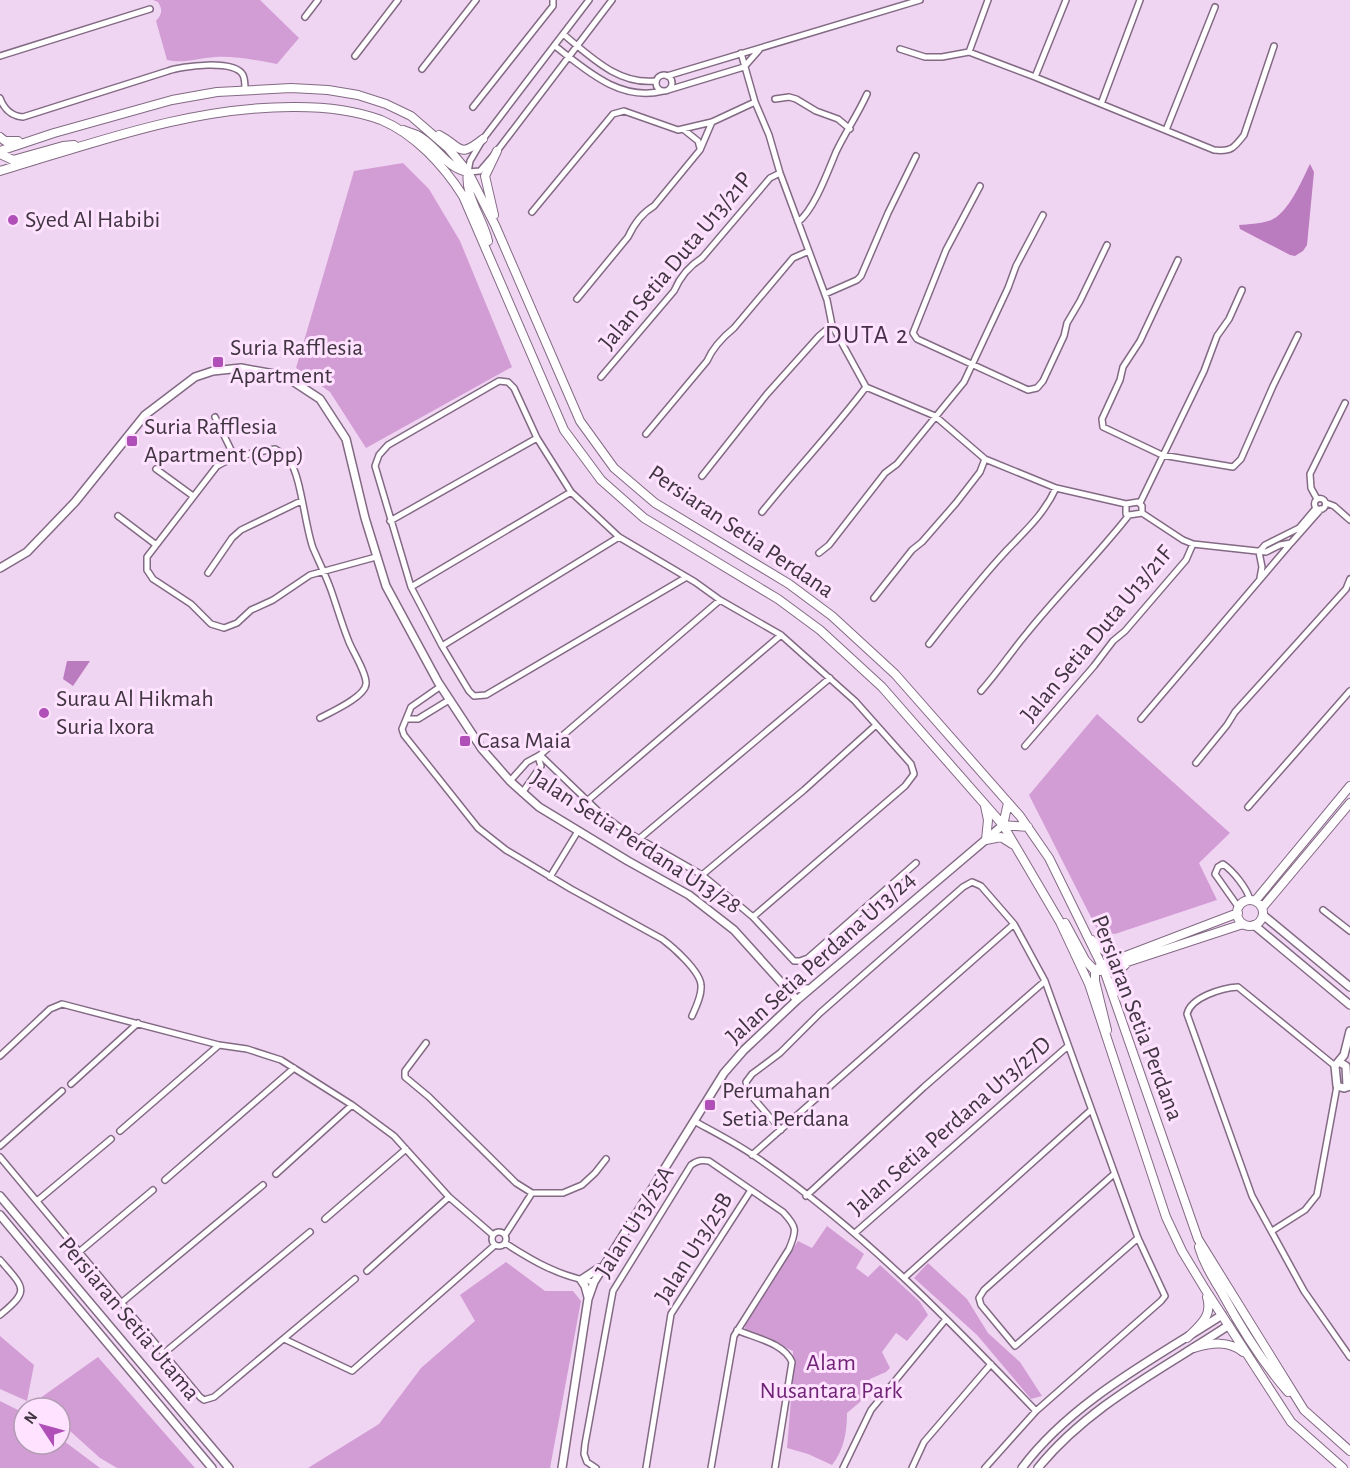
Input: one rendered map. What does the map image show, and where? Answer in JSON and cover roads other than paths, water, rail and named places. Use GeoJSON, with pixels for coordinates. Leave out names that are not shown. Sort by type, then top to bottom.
{"type":"FeatureCollection","features":[{"type":"Feature","properties":{"kind":"main road","name":"Persiaran Setia Perdana"},"geometry":{"type":"LineString","coordinates":[[0,153],[54,133],[172,100],[217,92],[291,88],[328,90],[358,95],[386,104],[411,116],[448,148],[468,172],[495,225],[580,421],[614,468],[655,503],[789,584],[832,616],[896,674],[1028,827],[1049,858],[1088,936],[1114,999],[1198,1239],[1304,1410],[1350,1451]]}},
{"type":"Feature","properties":{"kind":"main road","name":"Persiaran Setia Perdana"},"geometry":{"type":"LineString","coordinates":[[0,171],[178,119],[220,111],[273,107],[316,107],[348,111],[380,120],[395,128],[429,154],[453,180],[463,196],[564,430],[601,480],[644,518],[778,599],[820,630],[882,687],[1003,825],[1049,903],[1089,984],[1107,1044],[1167,1217],[1182,1251],[1291,1422],[1343,1468]]}},
{"type":"Feature","properties":{"kind":"main road"},"geometry":{"type":"LineString","coordinates":[[395,128],[418,135],[435,148],[452,167],[468,172],[466,182],[468,191],[484,227],[491,257]]}},
{"type":"Feature","properties":{"kind":"main road"},"geometry":{"type":"LineString","coordinates":[[427,129],[445,138],[460,150],[470,150],[483,140]]}},
{"type":"Feature","properties":{"kind":"main road"},"geometry":{"type":"LineString","coordinates":[[0,138],[14,142],[54,133]]}},
{"type":"Feature","properties":{"kind":"main road"},"geometry":{"type":"LineString","coordinates":[[0,153],[13,160],[63,146],[88,144]]}},
{"type":"Feature","properties":{"kind":"main road"},"geometry":{"type":"LineString","coordinates":[[495,225],[485,176],[497,152]]}},
{"type":"Feature","properties":{"kind":"main road"},"geometry":{"type":"LineString","coordinates":[[1114,999],[1114,982],[1119,970],[1128,959],[1238,910],[1243,903],[1252,901],[1350,786]]}},
{"type":"Feature","properties":{"kind":"main road"},"geometry":{"type":"LineString","coordinates":[[1008,803],[1003,825],[1028,827]]}},
{"type":"Feature","properties":{"kind":"main road"},"geometry":{"type":"LineString","coordinates":[[1107,1044],[1106,1023],[1095,981],[1100,969],[1244,924],[1254,925],[1260,922],[1262,912],[1350,803]]}},
{"type":"Feature","properties":{"kind":"main road"},"geometry":{"type":"LineString","coordinates":[[985,804],[988,820],[986,840],[1001,837],[1016,846]]}},
{"type":"Feature","properties":{"kind":"main road"},"geometry":{"type":"LineString","coordinates":[[1252,901],[1262,912]]}},
{"type":"Feature","properties":{"kind":"main road"},"geometry":{"type":"LineString","coordinates":[[1049,903],[1068,927],[1085,960],[1100,969]]}},
{"type":"Feature","properties":{"kind":"main road"},"geometry":{"type":"LineString","coordinates":[[1238,910],[1244,924]]}},
{"type":"Feature","properties":{"kind":"main road"},"geometry":{"type":"LineString","coordinates":[[1088,936],[1106,952],[1128,959]]}},
{"type":"Feature","properties":{"kind":"main road"},"geometry":{"type":"LineString","coordinates":[[1198,1239],[1203,1260],[1234,1315],[1268,1369],[1304,1410]]}},
{"type":"Feature","properties":{"kind":"main road"},"geometry":{"type":"LineString","coordinates":[[1187,1338],[1205,1320],[1209,1312],[1205,1289]]}},
{"type":"Feature","properties":{"kind":"main road"},"geometry":{"type":"LineString","coordinates":[[1222,1314],[1234,1315]]}},
{"type":"Feature","properties":{"kind":"main road"},"geometry":{"type":"LineString","coordinates":[[1229,1325],[1234,1315]]}},
{"type":"Feature","properties":{"kind":"main road"},"geometry":{"type":"LineString","coordinates":[[1194,1348],[1223,1343],[1238,1347],[1249,1357]]}},
{"type":"Feature","properties":{"kind":"street"},"geometry":{"type":"LineString","coordinates":[[305,17],[318,0]]}},
{"type":"Feature","properties":{"kind":"street"},"geometry":{"type":"LineString","coordinates":[[355,56],[398,0]]}},
{"type":"Feature","properties":{"kind":"street"},"geometry":{"type":"LineString","coordinates":[[422,69],[476,0]]}},
{"type":"Feature","properties":{"kind":"street"},"geometry":{"type":"LineString","coordinates":[[589,0],[483,140],[470,161],[468,172],[480,171],[497,152],[612,0]]}},
{"type":"Feature","properties":{"kind":"street"},"geometry":{"type":"LineString","coordinates":[[563,34],[610,71],[627,79],[656,81],[663,75],[668,76],[920,0]]}},
{"type":"Feature","properties":{"kind":"street"},"geometry":{"type":"LineString","coordinates":[[969,52],[988,0]]}},
{"type":"Feature","properties":{"kind":"street"},"geometry":{"type":"LineString","coordinates":[[1035,76],[1066,0]]}},
{"type":"Feature","properties":{"kind":"street"},"geometry":{"type":"LineString","coordinates":[[1101,104],[1140,0]]}},
{"type":"Feature","properties":{"kind":"street"},"geometry":{"type":"LineString","coordinates":[[473,107],[553,3]]}},
{"type":"Feature","properties":{"kind":"street"},"geometry":{"type":"LineString","coordinates":[[1166,130],[1215,7]]}},
{"type":"Feature","properties":{"kind":"street"},"geometry":{"type":"LineString","coordinates":[[0,56],[150,9]]}},
{"type":"Feature","properties":{"kind":"street"},"geometry":{"type":"LineString","coordinates":[[555,45],[602,81],[631,93],[645,94],[665,91],[744,67],[760,49]]}},
{"type":"Feature","properties":{"kind":"street"},"geometry":{"type":"LineString","coordinates":[[900,49],[925,57],[942,57],[969,52],[1035,76],[1214,150],[1226,152],[1235,146],[1244,135],[1274,46]]}},
{"type":"Feature","properties":{"kind":"street"},"geometry":{"type":"LineString","coordinates":[[741,54],[754,102],[769,135],[780,172],[825,294],[832,325],[866,387],[935,416],[985,459],[1056,488],[1126,504],[1140,503]]}},
{"type":"Feature","properties":{"kind":"street"},"geometry":{"type":"LineString","coordinates":[[0,98],[10,112],[23,117],[168,71],[196,65],[239,70],[243,75],[245,90]]}},
{"type":"Feature","properties":{"kind":"street"},"geometry":{"type":"LineString","coordinates":[[665,91],[672,83],[668,76]]}},
{"type":"Feature","properties":{"kind":"street"},"geometry":{"type":"LineString","coordinates":[[656,81],[656,86],[665,91]]}},
{"type":"Feature","properties":{"kind":"street"},"geometry":{"type":"LineString","coordinates":[[798,222],[806,216],[867,94]]}},
{"type":"Feature","properties":{"kind":"street"},"geometry":{"type":"LineString","coordinates":[[775,99],[789,97],[796,99],[816,111],[838,119],[850,129]]}},
{"type":"Feature","properties":{"kind":"street"},"geometry":{"type":"LineString","coordinates":[[532,212],[613,114],[624,111],[678,130],[712,122],[754,102]]}},
{"type":"Feature","properties":{"kind":"street"},"geometry":{"type":"LineString","coordinates":[[577,298],[628,237],[633,226],[646,210],[654,206],[700,150],[712,122]]}},
{"type":"Feature","properties":{"kind":"street"},"geometry":{"type":"LineString","coordinates":[[683,129],[698,141],[700,150]]}},
{"type":"Feature","properties":{"kind":"street"},"geometry":{"type":"LineString","coordinates":[[825,294],[861,276],[916,156]]}},
{"type":"Feature","properties":{"kind":"street","name":"Jalan Setia Duta U13/21P"},"geometry":{"type":"LineString","coordinates":[[602,377],[674,291],[692,264],[702,258],[770,178],[780,172]]}},
{"type":"Feature","properties":{"kind":"street"},"geometry":{"type":"LineString","coordinates":[[980,186],[946,250],[913,333],[917,339],[972,365],[1028,390],[1040,385],[1064,336],[1067,323],[1107,245]]}},
{"type":"Feature","properties":{"kind":"street"},"geometry":{"type":"LineString","coordinates":[[819,553],[829,544],[885,473],[897,464],[964,382],[1016,266],[1043,214]]}},
{"type":"Feature","properties":{"kind":"street"},"geometry":{"type":"LineString","coordinates":[[646,434],[707,361],[711,352],[725,335],[734,328],[793,258],[809,251]]}},
{"type":"Feature","properties":{"kind":"street"},"geometry":{"type":"LineString","coordinates":[[1178,260],[1140,341],[1123,368],[1102,419],[1103,427],[1162,455],[1228,468],[1233,467],[1237,464],[1298,336]]}},
{"type":"Feature","properties":{"kind":"street"},"geometry":{"type":"LineString","coordinates":[[1142,513],[1140,503],[1204,371],[1217,336],[1229,319],[1242,290]]}},
{"type":"Feature","properties":{"kind":"street"},"geometry":{"type":"LineString","coordinates":[[702,476],[759,402],[819,336],[832,325]]}},
{"type":"Feature","properties":{"kind":"street","name":"Jalan Setia Perdana U13/28"},"geometry":{"type":"LineString","coordinates":[[0,568],[27,552],[75,502],[145,415],[195,377],[213,371],[241,368],[285,376],[320,399],[346,439],[376,557],[386,586],[441,686],[482,749],[510,781],[539,807],[689,895],[734,930],[796,1000]]}},
{"type":"Feature","properties":{"kind":"street"},"geometry":{"type":"LineString","coordinates":[[685,578],[486,695],[474,696],[442,646],[411,587],[375,466],[388,445],[499,381],[508,382],[514,388],[537,438],[571,492],[619,537],[695,582],[720,600],[782,635],[830,678],[911,764],[914,774],[911,780],[753,916]]}},
{"type":"Feature","properties":{"kind":"street"},"geometry":{"type":"LineString","coordinates":[[762,512],[866,387]]}},
{"type":"Feature","properties":{"kind":"street"},"geometry":{"type":"LineString","coordinates":[[1319,508],[1315,504],[1317,499],[1311,488],[1310,474],[1345,402]]}},
{"type":"Feature","properties":{"kind":"street"},"geometry":{"type":"LineString","coordinates":[[215,417],[235,458]]}},
{"type":"Feature","properties":{"kind":"street"},"geometry":{"type":"LineString","coordinates":[[390,521],[537,438]]}},
{"type":"Feature","properties":{"kind":"street"},"geometry":{"type":"LineString","coordinates":[[320,718],[360,696],[366,684],[323,570],[310,538],[296,474],[290,461],[275,449],[235,458],[217,466],[147,557],[149,575],[191,604],[211,624],[224,628],[237,623],[251,610],[273,600],[310,575],[323,570],[376,557]]}},
{"type":"Feature","properties":{"kind":"street"},"geometry":{"type":"LineString","coordinates":[[874,598],[912,550],[922,542],[956,503],[980,472],[985,459]]}},
{"type":"Feature","properties":{"kind":"street"},"geometry":{"type":"LineString","coordinates":[[156,469],[193,496]]}},
{"type":"Feature","properties":{"kind":"street"},"geometry":{"type":"LineString","coordinates":[[929,644],[966,597],[1046,508],[1056,488]]}},
{"type":"Feature","properties":{"kind":"street"},"geometry":{"type":"LineString","coordinates":[[411,587],[571,492]]}},
{"type":"Feature","properties":{"kind":"street"},"geometry":{"type":"LineString","coordinates":[[1317,499],[1323,499],[1326,503],[1335,506],[1350,520]]}},
{"type":"Feature","properties":{"kind":"street"},"geometry":{"type":"LineString","coordinates":[[208,573],[232,538],[241,530],[301,501]]}},
{"type":"Feature","properties":{"kind":"street"},"geometry":{"type":"LineString","coordinates":[[1259,552],[1265,545],[1299,528],[1319,508],[1325,507],[1326,503]]}},
{"type":"Feature","properties":{"kind":"street"},"geometry":{"type":"LineString","coordinates":[[1126,504],[1125,512],[1129,515]]}},
{"type":"Feature","properties":{"kind":"street"},"geometry":{"type":"LineString","coordinates":[[1141,719],[1319,508]]}},
{"type":"Feature","properties":{"kind":"street"},"geometry":{"type":"LineString","coordinates":[[981,691],[1002,668],[1026,634],[1129,515],[1142,513],[1193,544],[1266,552],[1280,545],[1291,543]]}},
{"type":"Feature","properties":{"kind":"street"},"geometry":{"type":"LineString","coordinates":[[118,516],[155,544]]}},
{"type":"Feature","properties":{"kind":"street"},"geometry":{"type":"LineString","coordinates":[[442,646],[619,537]]}},
{"type":"Feature","properties":{"kind":"street","name":"Jalan Setia Duta U13/21F"},"geometry":{"type":"LineString","coordinates":[[1025,746],[1113,641],[1125,631],[1186,560],[1193,544]]}},
{"type":"Feature","properties":{"kind":"street"},"geometry":{"type":"LineString","coordinates":[[1259,552],[1262,567],[1259,580]]}},
{"type":"Feature","properties":{"kind":"street"},"geometry":{"type":"LineString","coordinates":[[1196,763],[1235,712],[1348,589],[1350,579]]}},
{"type":"Feature","properties":{"kind":"street"},"geometry":{"type":"LineString","coordinates":[[510,781],[531,758],[539,756],[720,600]]}},
{"type":"Feature","properties":{"kind":"street"},"geometry":{"type":"LineString","coordinates":[[587,801],[782,635]]}},
{"type":"Feature","properties":{"kind":"street"},"geometry":{"type":"LineString","coordinates":[[639,839],[830,678]]}},
{"type":"Feature","properties":{"kind":"street"},"geometry":{"type":"LineString","coordinates":[[441,686],[411,707],[402,729],[404,735],[478,828],[550,877],[671,946],[697,974],[700,981],[701,987],[692,1016]]}},
{"type":"Feature","properties":{"kind":"street"},"geometry":{"type":"LineString","coordinates":[[1248,807],[1350,691]]}},
{"type":"Feature","properties":{"kind":"street"},"geometry":{"type":"LineString","coordinates":[[407,719],[418,719],[449,699]]}},
{"type":"Feature","properties":{"kind":"street"},"geometry":{"type":"LineString","coordinates":[[702,875],[804,790],[876,725]]}},
{"type":"Feature","properties":{"kind":"street"},"geometry":{"type":"LineString","coordinates":[[522,793],[542,766],[539,756]]}},
{"type":"Feature","properties":{"kind":"street"},"geometry":{"type":"LineString","coordinates":[[539,756],[587,801],[622,829],[702,875],[753,916],[794,961],[808,958],[916,863]]}},
{"type":"Feature","properties":{"kind":"street","name":"Jalan Setia Perdana U13/24"},"geometry":{"type":"LineString","coordinates":[[562,1468],[588,1299],[594,1282],[724,1073],[744,1050],[796,1000],[1003,825]]}},
{"type":"Feature","properties":{"kind":"street"},"geometry":{"type":"LineString","coordinates":[[550,877],[578,831]]}},
{"type":"Feature","properties":{"kind":"street"},"geometry":{"type":"LineString","coordinates":[[1238,910],[1215,874],[1218,867],[1223,864],[1228,867],[1252,901]]}},
{"type":"Feature","properties":{"kind":"street"},"geometry":{"type":"LineString","coordinates":[[781,1130],[748,1092],[746,1082],[749,1078],[780,1053],[828,1006],[963,886],[972,882],[981,886],[1014,924],[1046,981],[1113,1174],[1138,1239],[1165,1296],[1161,1302],[1035,1411],[985,1468]]}},
{"type":"Feature","properties":{"kind":"street"},"geometry":{"type":"LineString","coordinates":[[1323,910],[1350,931]]}},
{"type":"Feature","properties":{"kind":"street"},"geometry":{"type":"LineString","coordinates":[[1262,912],[1350,987],[1341,997]]}},
{"type":"Feature","properties":{"kind":"street"},"geometry":{"type":"LineString","coordinates":[[752,1155],[1014,924]]}},
{"type":"Feature","properties":{"kind":"street"},"geometry":{"type":"LineString","coordinates":[[1254,925],[1350,1005]]}},
{"type":"Feature","properties":{"kind":"street"},"geometry":{"type":"LineString","coordinates":[[806,1196],[924,1087],[1046,981]]}},
{"type":"Feature","properties":{"kind":"street"},"geometry":{"type":"LineString","coordinates":[[1337,1086],[1344,1088],[1349,1086],[1342,1063],[1239,987],[1229,988],[1195,1001],[1189,1008],[1187,1014],[1252,1196],[1304,1291],[1350,1357]]}},
{"type":"Feature","properties":{"kind":"street"},"geometry":{"type":"LineString","coordinates":[[784,1011],[787,1002],[786,988],[809,989]]}},
{"type":"Feature","properties":{"kind":"street"},"geometry":{"type":"LineString","coordinates":[[0,1056],[50,1010],[62,1004],[281,1059],[352,1105],[394,1136],[450,1197],[493,1235]]}},
{"type":"Feature","properties":{"kind":"street"},"geometry":{"type":"LineString","coordinates":[[71,1084],[138,1023]]}},
{"type":"Feature","properties":{"kind":"street"},"geometry":{"type":"LineString","coordinates":[[1272,1231],[1305,1210],[1317,1195],[1337,1086],[1350,1031]]}},
{"type":"Feature","properties":{"kind":"street"},"geometry":{"type":"LineString","coordinates":[[426,1043],[405,1071],[405,1077],[429,1097],[516,1184],[532,1193],[563,1193],[582,1185],[596,1173],[606,1159]]}},
{"type":"Feature","properties":{"kind":"street"},"geometry":{"type":"LineString","coordinates":[[120,1131],[219,1045]]}},
{"type":"Feature","properties":{"kind":"street","name":"Jalan Setia Perdana U13/27D"},"geometry":{"type":"LineString","coordinates":[[855,1233],[1068,1046]]}},
{"type":"Feature","properties":{"kind":"street"},"geometry":{"type":"LineString","coordinates":[[165,1179],[294,1068]]}},
{"type":"Feature","properties":{"kind":"street"},"geometry":{"type":"LineString","coordinates":[[0,1146],[62,1091]]}},
{"type":"Feature","properties":{"kind":"street"},"geometry":{"type":"LineString","coordinates":[[276,1174],[352,1105]]}},
{"type":"Feature","properties":{"kind":"street"},"geometry":{"type":"LineString","coordinates":[[905,1277],[1091,1110]]}},
{"type":"Feature","properties":{"kind":"street"},"geometry":{"type":"LineString","coordinates":[[694,1121],[752,1155],[855,1233],[905,1277],[1035,1411]]}},
{"type":"Feature","properties":{"kind":"street"},"geometry":{"type":"LineString","coordinates":[[37,1201],[111,1138]]}},
{"type":"Feature","properties":{"kind":"street"},"geometry":{"type":"LineString","coordinates":[[325,1219],[406,1149]]}},
{"type":"Feature","properties":{"kind":"street"},"geometry":{"type":"LineString","coordinates":[[0,1157],[163,1354],[204,1400],[214,1397],[355,1280]]}},
{"type":"Feature","properties":{"kind":"street","name":"Jalan U13/25A"},"geometry":{"type":"LineString","coordinates":[[596,1468],[587,1462],[584,1454],[610,1298],[617,1282],[691,1165],[697,1161],[709,1161],[783,1212],[793,1222],[796,1233],[789,1249],[737,1330]]}},
{"type":"Feature","properties":{"kind":"street"},"geometry":{"type":"LineString","coordinates":[[1113,1174],[984,1290],[979,1298],[981,1305],[1015,1346],[1138,1239]]}},
{"type":"Feature","properties":{"kind":"street"},"geometry":{"type":"LineString","coordinates":[[121,1303],[263,1185]]}},
{"type":"Feature","properties":{"kind":"street"},"geometry":{"type":"LineString","coordinates":[[79,1252],[153,1190]]}},
{"type":"Feature","properties":{"kind":"street","name":"Jalan U13/25B"},"geometry":{"type":"LineString","coordinates":[[646,1468],[671,1314],[751,1190]]}},
{"type":"Feature","properties":{"kind":"street"},"geometry":{"type":"LineString","coordinates":[[505,1243],[505,1234],[532,1193]]}},
{"type":"Feature","properties":{"kind":"street","name":"Persiaran Setia Utama"},"geometry":{"type":"LineString","coordinates":[[0,1196],[228,1468]]}},
{"type":"Feature","properties":{"kind":"street"},"geometry":{"type":"LineString","coordinates":[[367,1270],[450,1197]]}},
{"type":"Feature","properties":{"kind":"street","name":"Persiaran Setia Utama"},"geometry":{"type":"LineString","coordinates":[[0,1215],[212,1468]]}},
{"type":"Feature","properties":{"kind":"street"},"geometry":{"type":"LineString","coordinates":[[163,1354],[310,1232]]}},
{"type":"Feature","properties":{"kind":"street"},"geometry":{"type":"LineString","coordinates":[[493,1235],[499,1232],[505,1234]]}},
{"type":"Feature","properties":{"kind":"street"},"geometry":{"type":"LineString","coordinates":[[493,1235],[492,1240],[495,1245]]}},
{"type":"Feature","properties":{"kind":"street"},"geometry":{"type":"LineString","coordinates":[[284,1339],[352,1371],[495,1245],[500,1246],[505,1243]]}},
{"type":"Feature","properties":{"kind":"street"},"geometry":{"type":"LineString","coordinates":[[505,1243],[542,1266],[581,1280],[594,1282]]}},
{"type":"Feature","properties":{"kind":"street"},"geometry":{"type":"LineString","coordinates":[[0,1260],[20,1283],[21,1292],[18,1300],[0,1315]]}},
{"type":"Feature","properties":{"kind":"street"},"geometry":{"type":"LineString","coordinates":[[581,1280],[603,1265]]}},
{"type":"Feature","properties":{"kind":"street"},"geometry":{"type":"LineString","coordinates":[[581,1280],[588,1299]]}},
{"type":"Feature","properties":{"kind":"street"},"geometry":{"type":"LineString","coordinates":[[1022,1468],[1045,1441],[1087,1404],[1222,1314]]}},
{"type":"Feature","properties":{"kind":"street"},"geometry":{"type":"LineString","coordinates":[[843,1468],[871,1410],[946,1319]]}},
{"type":"Feature","properties":{"kind":"street"},"geometry":{"type":"LineString","coordinates":[[1038,1468],[1078,1427],[1128,1388],[1229,1325]]}},
{"type":"Feature","properties":{"kind":"street"},"geometry":{"type":"LineString","coordinates":[[711,1468],[734,1336],[737,1330],[779,1347],[788,1354],[792,1362],[775,1468]]}},
{"type":"Feature","properties":{"kind":"street"},"geometry":{"type":"LineString","coordinates":[[1343,1348],[1350,1344]]}},
{"type":"Feature","properties":{"kind":"street"},"geometry":{"type":"LineString","coordinates":[[912,1468],[924,1442],[991,1364]]}},
{"type":"Feature","properties":{"kind":"place","name":"Syed Al Habibi"},"geometry":{"type":"Point","coordinates":[13,220]}},
{"type":"Feature","properties":{"kind":"place","name":"Suria Rafflesia Apartment"},"geometry":{"type":"Point","coordinates":[218,362]}},
{"type":"Feature","properties":{"kind":"place","name":"Suria Rafflesia Apartment (Opp)"},"geometry":{"type":"Point","coordinates":[132,441]}},
{"type":"Feature","properties":{"kind":"place","name":"Surau Al Hikmah Suria Ixora"},"geometry":{"type":"Point","coordinates":[44,713]}},
{"type":"Feature","properties":{"kind":"place","name":"Casa Maia"},"geometry":{"type":"Point","coordinates":[465,741]}},
{"type":"Feature","properties":{"kind":"place","name":"Perumahan Setia Perdana"},"geometry":{"type":"Point","coordinates":[710,1105]}},
{"type":"Feature","properties":{"kind":"district","name":"DUTA 2"},"geometry":{"type":"Point","coordinates":[867,335]}},
{"type":"Feature","properties":{"kind":"park label","name":"Alam Nusantara Park"},"geometry":{"type":"Point","coordinates":[831,1377]}}]}
